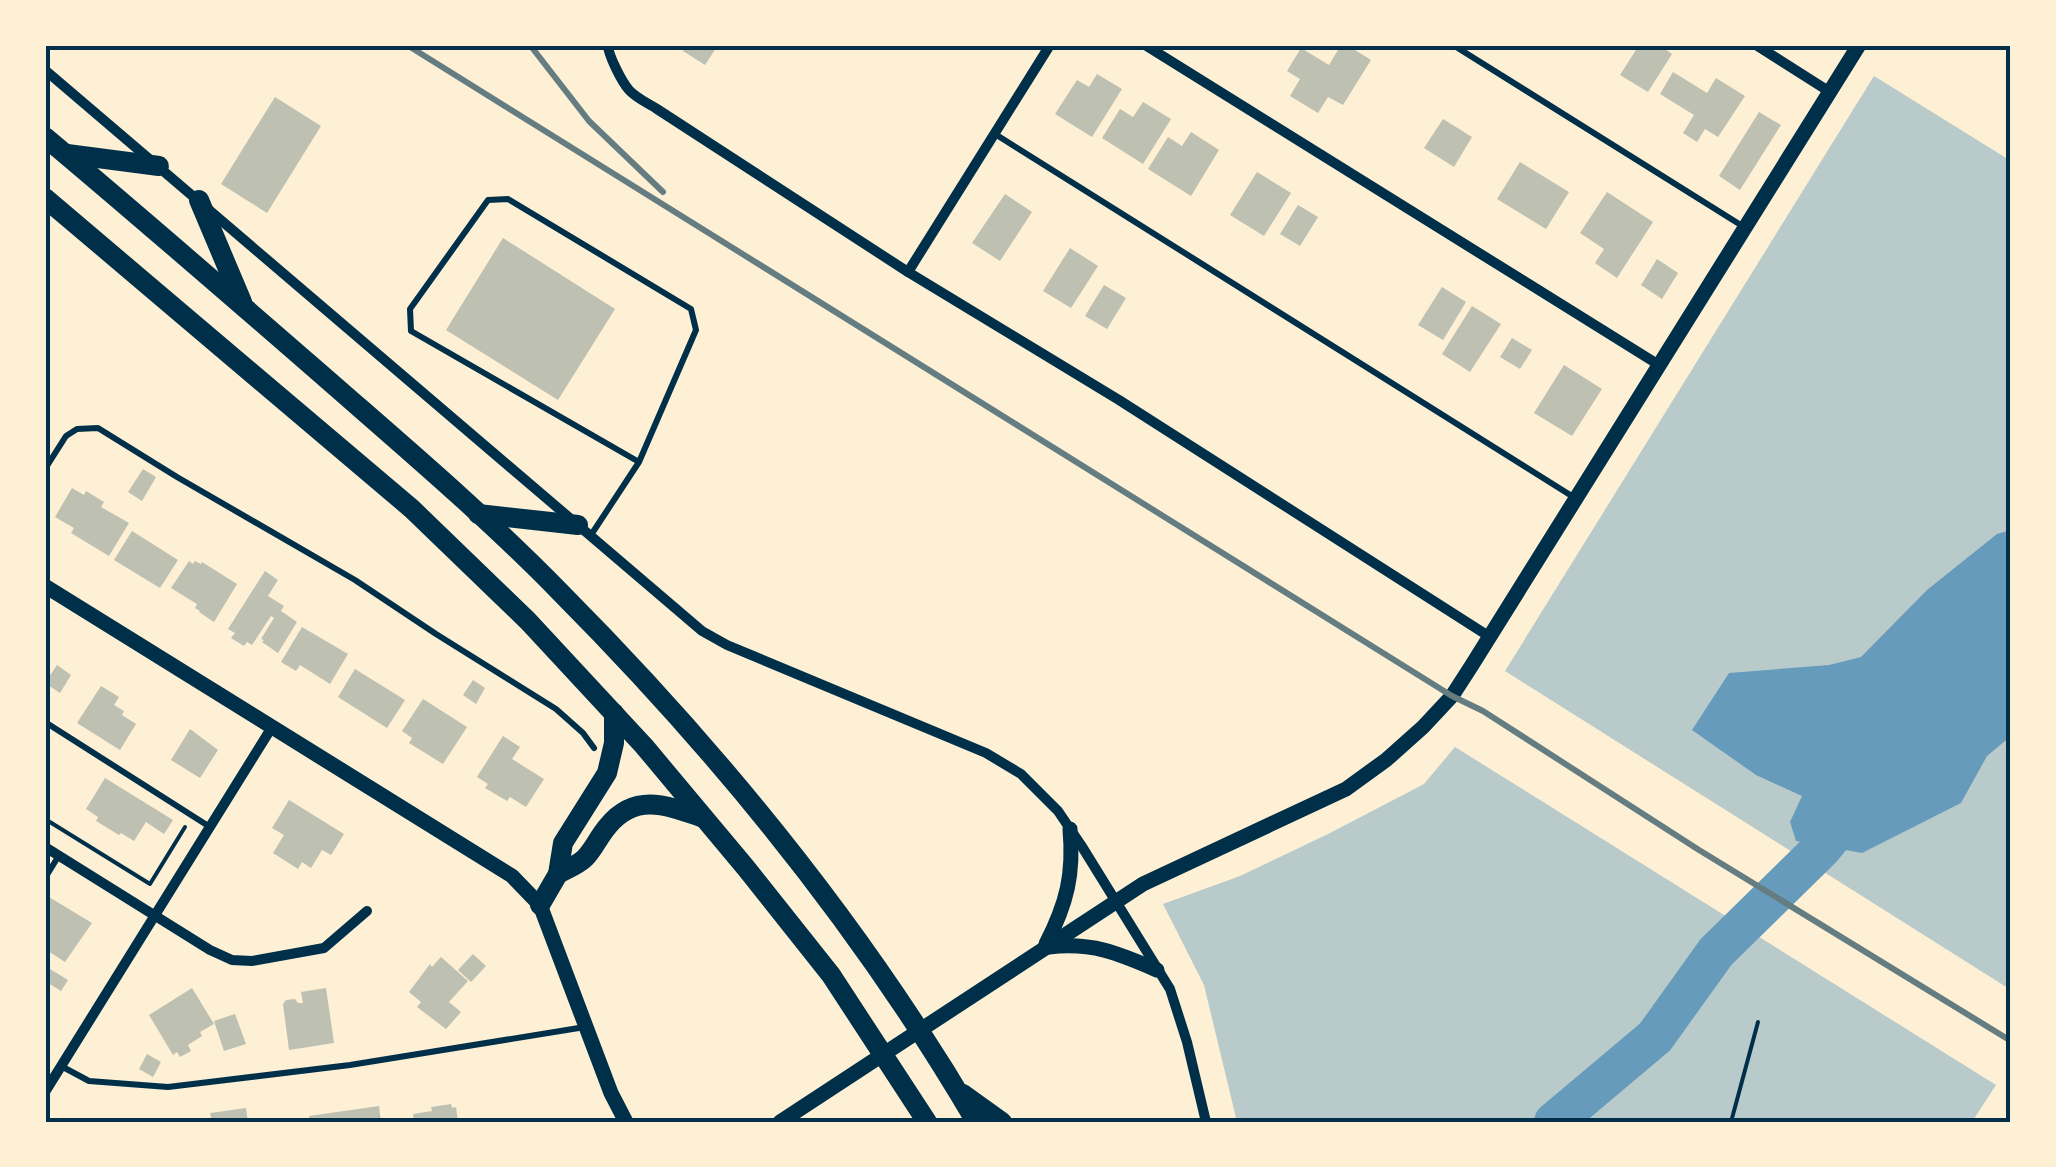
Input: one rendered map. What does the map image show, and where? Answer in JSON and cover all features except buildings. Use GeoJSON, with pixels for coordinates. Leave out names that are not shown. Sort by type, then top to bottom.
{"type":"FeatureCollection","features":[{"type":"Feature","properties":{"kind":"main road"},"geometry":{"type":"LineString","coordinates":[[45,137],[245,308],[478,514],[560,592],[675,712],[783,842],[866,952],[956,1088],[991,1121]]}},
{"type":"Feature","properties":{"kind":"main road"},"geometry":{"type":"LineString","coordinates":[[65,154],[159,166]]}},
{"type":"Feature","properties":{"kind":"main road"},"geometry":{"type":"LineString","coordinates":[[45,198],[412,509],[528,620],[706,819],[831,976],[927,1122]]}},
{"type":"Feature","properties":{"kind":"main road"},"geometry":{"type":"LineString","coordinates":[[199,200],[245,308]]}},
{"type":"Feature","properties":{"kind":"main road"},"geometry":{"type":"LineString","coordinates":[[478,514],[584,531]]}},
{"type":"Feature","properties":{"kind":"main road"},"geometry":{"type":"LineString","coordinates":[[540,905],[558,874],[563,843],[607,773],[614,743],[614,714]]}},
{"type":"Feature","properties":{"kind":"main road"},"geometry":{"type":"LineString","coordinates":[[558,874],[585,858],[620,814],[641,804],[668,807],[706,819]]}},
{"type":"Feature","properties":{"kind":"street"},"geometry":{"type":"LineString","coordinates":[[908,272],[1050,45]]}},
{"type":"Feature","properties":{"kind":"street"},"geometry":{"type":"LineString","coordinates":[[1146,45],[1660,365]]}},
{"type":"Feature","properties":{"kind":"street"},"geometry":{"type":"LineString","coordinates":[[1756,45],[1830,92]]}},
{"type":"Feature","properties":{"kind":"street"},"geometry":{"type":"LineString","coordinates":[[780,1122],[1143,884],[1346,789],[1423,727],[1452,696],[1859,45]]}},
{"type":"Feature","properties":{"kind":"street"},"geometry":{"type":"LineString","coordinates":[[608,51],[628,90],[908,272],[1120,400],[1490,636]]}},
{"type":"Feature","properties":{"kind":"street"},"geometry":{"type":"LineString","coordinates":[[45,70],[702,631],[986,753],[1022,774],[1058,811],[1170,989],[1206,1122]]}},
{"type":"Feature","properties":{"kind":"street"},"geometry":{"type":"LineString","coordinates":[[45,586],[512,876],[540,905],[626,1122]]}},
{"type":"Feature","properties":{"kind":"street"},"geometry":{"type":"LineString","coordinates":[[45,1092],[272,728]]}},
{"type":"Feature","properties":{"kind":"street"},"geometry":{"type":"LineString","coordinates":[[1044,948],[1068,891],[1070,829]]}},
{"type":"Feature","properties":{"kind":"street"},"geometry":{"type":"LineString","coordinates":[[45,847],[232,960],[252,962],[324,948],[367,911]]}},
{"type":"Feature","properties":{"kind":"street"},"geometry":{"type":"LineString","coordinates":[[1044,948],[1072,944],[1096,947],[1158,970]]}},
{"type":"Feature","properties":{"kind":"lane"},"geometry":{"type":"LineString","coordinates":[[1453,45],[1745,228]]}},
{"type":"Feature","properties":{"kind":"lane"},"geometry":{"type":"LineString","coordinates":[[995,134],[1576,498]]}},
{"type":"Feature","properties":{"kind":"lane"},"geometry":{"type":"LineString","coordinates":[[584,531],[639,462],[696,330],[691,309],[508,199],[488,200],[410,309],[410,331],[639,462]]}},
{"type":"Feature","properties":{"kind":"lane"},"geometry":{"type":"LineString","coordinates":[[45,469],[66,436],[77,429],[98,428],[355,580],[556,708],[594,748]]}},
{"type":"Feature","properties":{"kind":"lane"},"geometry":{"type":"LineString","coordinates":[[45,722],[210,828]]}},
{"type":"Feature","properties":{"kind":"lane"},"geometry":{"type":"LineString","coordinates":[[45,878],[59,856]]}},
{"type":"Feature","properties":{"kind":"lane"},"geometry":{"type":"LineString","coordinates":[[61,1066],[90,1080],[168,1087],[350,1065],[586,1026]]}},
{"type":"Feature","properties":{"kind":"path"},"geometry":{"type":"LineString","coordinates":[[45,819],[150,884],[193,815]]}},
{"type":"Feature","properties":{"kind":"path"},"geometry":{"type":"LineString","coordinates":[[1731,1122],[1758,1022]]}},
{"type":"Feature","properties":{"kind":"shaded area"},"geometry":{"type":"Polygon","coordinates":[[[1874,76],[2011,161],[2011,990],[1505,671],[1874,76]]]}},
{"type":"Feature","properties":{"kind":"shaded area"},"geometry":{"type":"Polygon","coordinates":[[[1455,747],[1996,1085],[1972,1122],[1237,1122],[1204,985],[1163,904],[1240,876],[1424,784],[1455,747]]]}},
{"type":"Feature","properties":{"kind":"water"},"geometry":{"type":"Polygon","coordinates":[[[2011,530],[2011,736],[1987,756],[1961,803],[1862,853],[1796,841],[1790,822],[1802,796],[1756,775],[1692,730],[1729,673],[1829,665],[1861,657],[1927,590],[1997,534],[2011,530]]]}},
{"type":"Feature","properties":{"kind":"waterway"},"geometry":{"type":"LineString","coordinates":[[1554,1122],[1655,1037],[1716,952],[1821,849],[1857,805]]}},
{"type":"Feature","properties":{"kind":"railway"},"geometry":{"type":"LineString","coordinates":[[407,45],[2011,1041]]}},
{"type":"Feature","properties":{"kind":"railway"},"geometry":{"type":"LineString","coordinates":[[530,45],[589,121],[663,192]]}}]}
